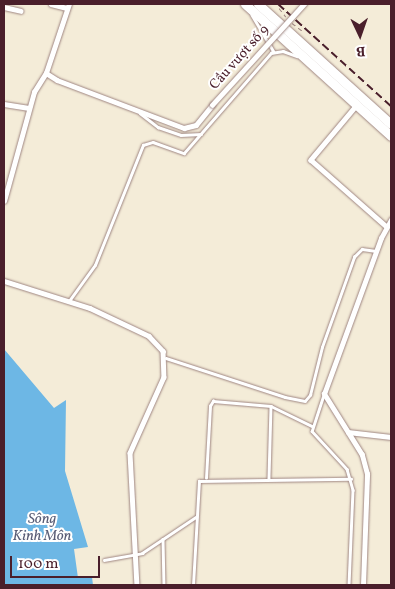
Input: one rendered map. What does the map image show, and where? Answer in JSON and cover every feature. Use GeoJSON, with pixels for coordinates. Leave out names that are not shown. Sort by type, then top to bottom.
{"type":"FeatureCollection","features":[{"type":"Feature","properties":{"kind":"highway"},"geometry":{"type":"LineString","coordinates":[[245,4],[391,136]]}},
{"type":"Feature","properties":{"kind":"highway"},"geometry":{"type":"LineString","coordinates":[[258,4],[391,124]]}},
{"type":"Feature","properties":{"kind":"street"},"geometry":{"type":"LineString","coordinates":[[4,201],[29,108],[39,79],[46,73],[68,6],[51,4]]}},
{"type":"Feature","properties":{"kind":"street","name":"Cầu vượt số 9"},"geometry":{"type":"LineString","coordinates":[[140,113],[175,126],[192,128],[304,4]]}},
{"type":"Feature","properties":{"kind":"street"},"geometry":{"type":"LineString","coordinates":[[4,8],[21,11]]}},
{"type":"Feature","properties":{"kind":"street"},"geometry":{"type":"LineString","coordinates":[[46,73],[140,113]]}},
{"type":"Feature","properties":{"kind":"street"},"geometry":{"type":"LineString","coordinates":[[4,104],[29,108]]}},
{"type":"Feature","properties":{"kind":"street"},"geometry":{"type":"LineString","coordinates":[[357,105],[311,160],[386,226]]}},
{"type":"Feature","properties":{"kind":"street"},"geometry":{"type":"LineString","coordinates":[[363,585],[367,474],[362,455],[324,394],[376,251],[386,226],[391,220]]}},
{"type":"Feature","properties":{"kind":"street"},"geometry":{"type":"LineString","coordinates":[[4,281],[69,301],[149,336],[158,344],[166,358],[164,377],[130,452],[137,585]]}},
{"type":"Feature","properties":{"kind":"street"},"geometry":{"type":"LineString","coordinates":[[348,432],[391,437]]}},
{"type":"Feature","properties":{"kind":"lane"},"geometry":{"type":"LineString","coordinates":[[245,4],[274,52]]}},
{"type":"Feature","properties":{"kind":"lane"},"geometry":{"type":"LineString","coordinates":[[274,52],[292,53],[307,62]]}},
{"type":"Feature","properties":{"kind":"lane"},"geometry":{"type":"LineString","coordinates":[[69,301],[95,265],[143,145],[153,142],[184,153],[203,134],[274,52]]}},
{"type":"Feature","properties":{"kind":"lane"},"geometry":{"type":"LineString","coordinates":[[140,113],[158,127],[181,135],[203,134]]}},
{"type":"Feature","properties":{"kind":"lane"},"geometry":{"type":"LineString","coordinates":[[166,358],[285,397],[305,401],[310,395],[322,347],[354,257],[362,249],[376,251]]}},
{"type":"Feature","properties":{"kind":"lane"},"geometry":{"type":"LineString","coordinates":[[324,394],[312,426],[314,435],[347,469],[351,479],[349,585]]}},
{"type":"Feature","properties":{"kind":"lane"},"geometry":{"type":"LineString","coordinates":[[206,479],[211,402],[271,406],[312,426]]}},
{"type":"Feature","properties":{"kind":"lane"},"geometry":{"type":"LineString","coordinates":[[269,479],[271,406]]}},
{"type":"Feature","properties":{"kind":"lane"},"geometry":{"type":"LineString","coordinates":[[194,585],[197,484],[206,479],[351,479]]}},
{"type":"Feature","properties":{"kind":"lane"},"geometry":{"type":"LineString","coordinates":[[104,560],[136,555],[196,517]]}},
{"type":"Feature","properties":{"kind":"lane"},"geometry":{"type":"LineString","coordinates":[[162,538],[164,585]]}},
{"type":"Feature","properties":{"kind":"water","name":"Sông Kinh Môn"},"geometry":{"type":"Polygon","coordinates":[[[4,349],[54,408],[66,400],[65,471],[88,547],[74,549],[78,578],[92,577],[93,585],[4,585],[4,349]]]}},
{"type":"Feature","properties":{"kind":"railway"},"geometry":{"type":"LineString","coordinates":[[278,4],[391,106]]}}]}
